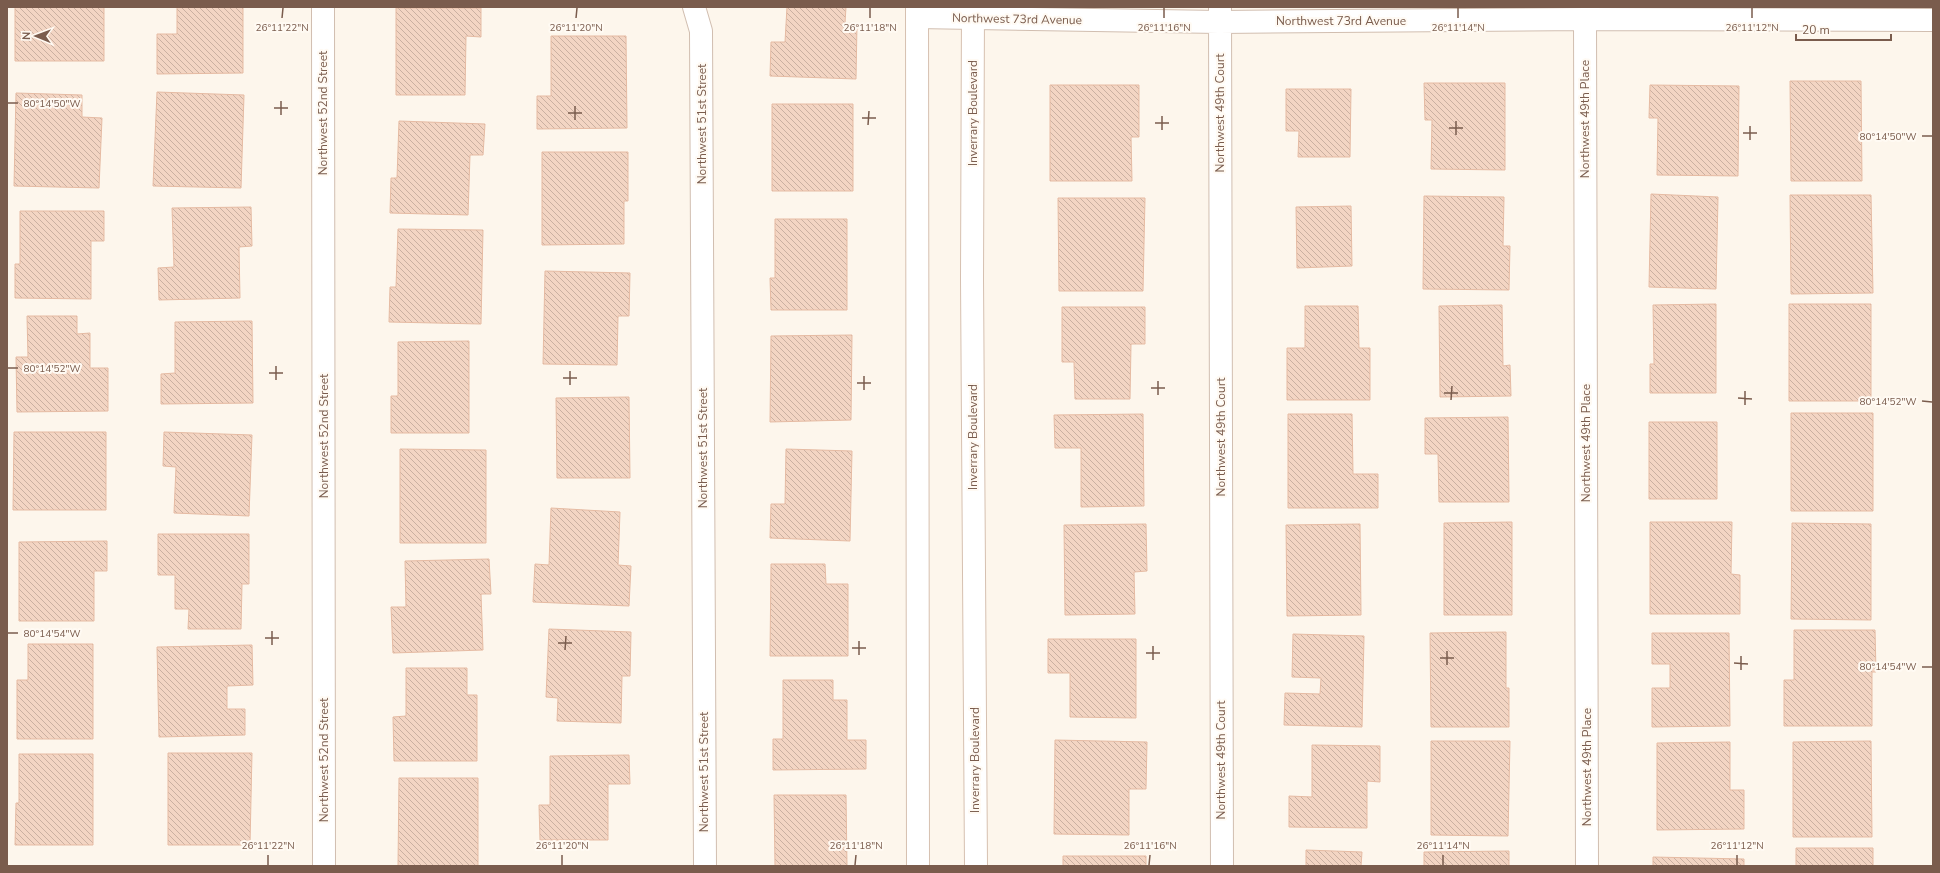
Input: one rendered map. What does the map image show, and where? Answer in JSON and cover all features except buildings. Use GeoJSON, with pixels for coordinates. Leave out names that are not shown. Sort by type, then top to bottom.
{"type":"FeatureCollection","features":[{"type":"Feature","properties":{"kind":"street","name":"Northwest 52nd Street"},"geometry":{"type":"LineString","coordinates":[[323,7],[324,866]]}},
{"type":"Feature","properties":{"kind":"street","name":"Northwest 51st Street"},"geometry":{"type":"LineString","coordinates":[[694,7],[702,31],[705,866]]}},
{"type":"Feature","properties":{"kind":"street","name":"Northwest 73rd Avenue"},"geometry":{"type":"LineString","coordinates":[[917,12],[1585,19],[1933,20]]}},
{"type":"Feature","properties":{"kind":"street"},"geometry":{"type":"LineString","coordinates":[[917,12],[918,866]]}},
{"type":"Feature","properties":{"kind":"street","name":"Inverrary Boulevard"},"geometry":{"type":"LineString","coordinates":[[973,12],[972,286],[976,866]]}},
{"type":"Feature","properties":{"kind":"street","name":"Northwest 49th Court"},"geometry":{"type":"LineString","coordinates":[[1220,15],[1222,866]]}},
{"type":"Feature","properties":{"kind":"street","name":"Northwest 49th Place"},"geometry":{"type":"LineString","coordinates":[[1585,19],[1587,866]]}}]}
